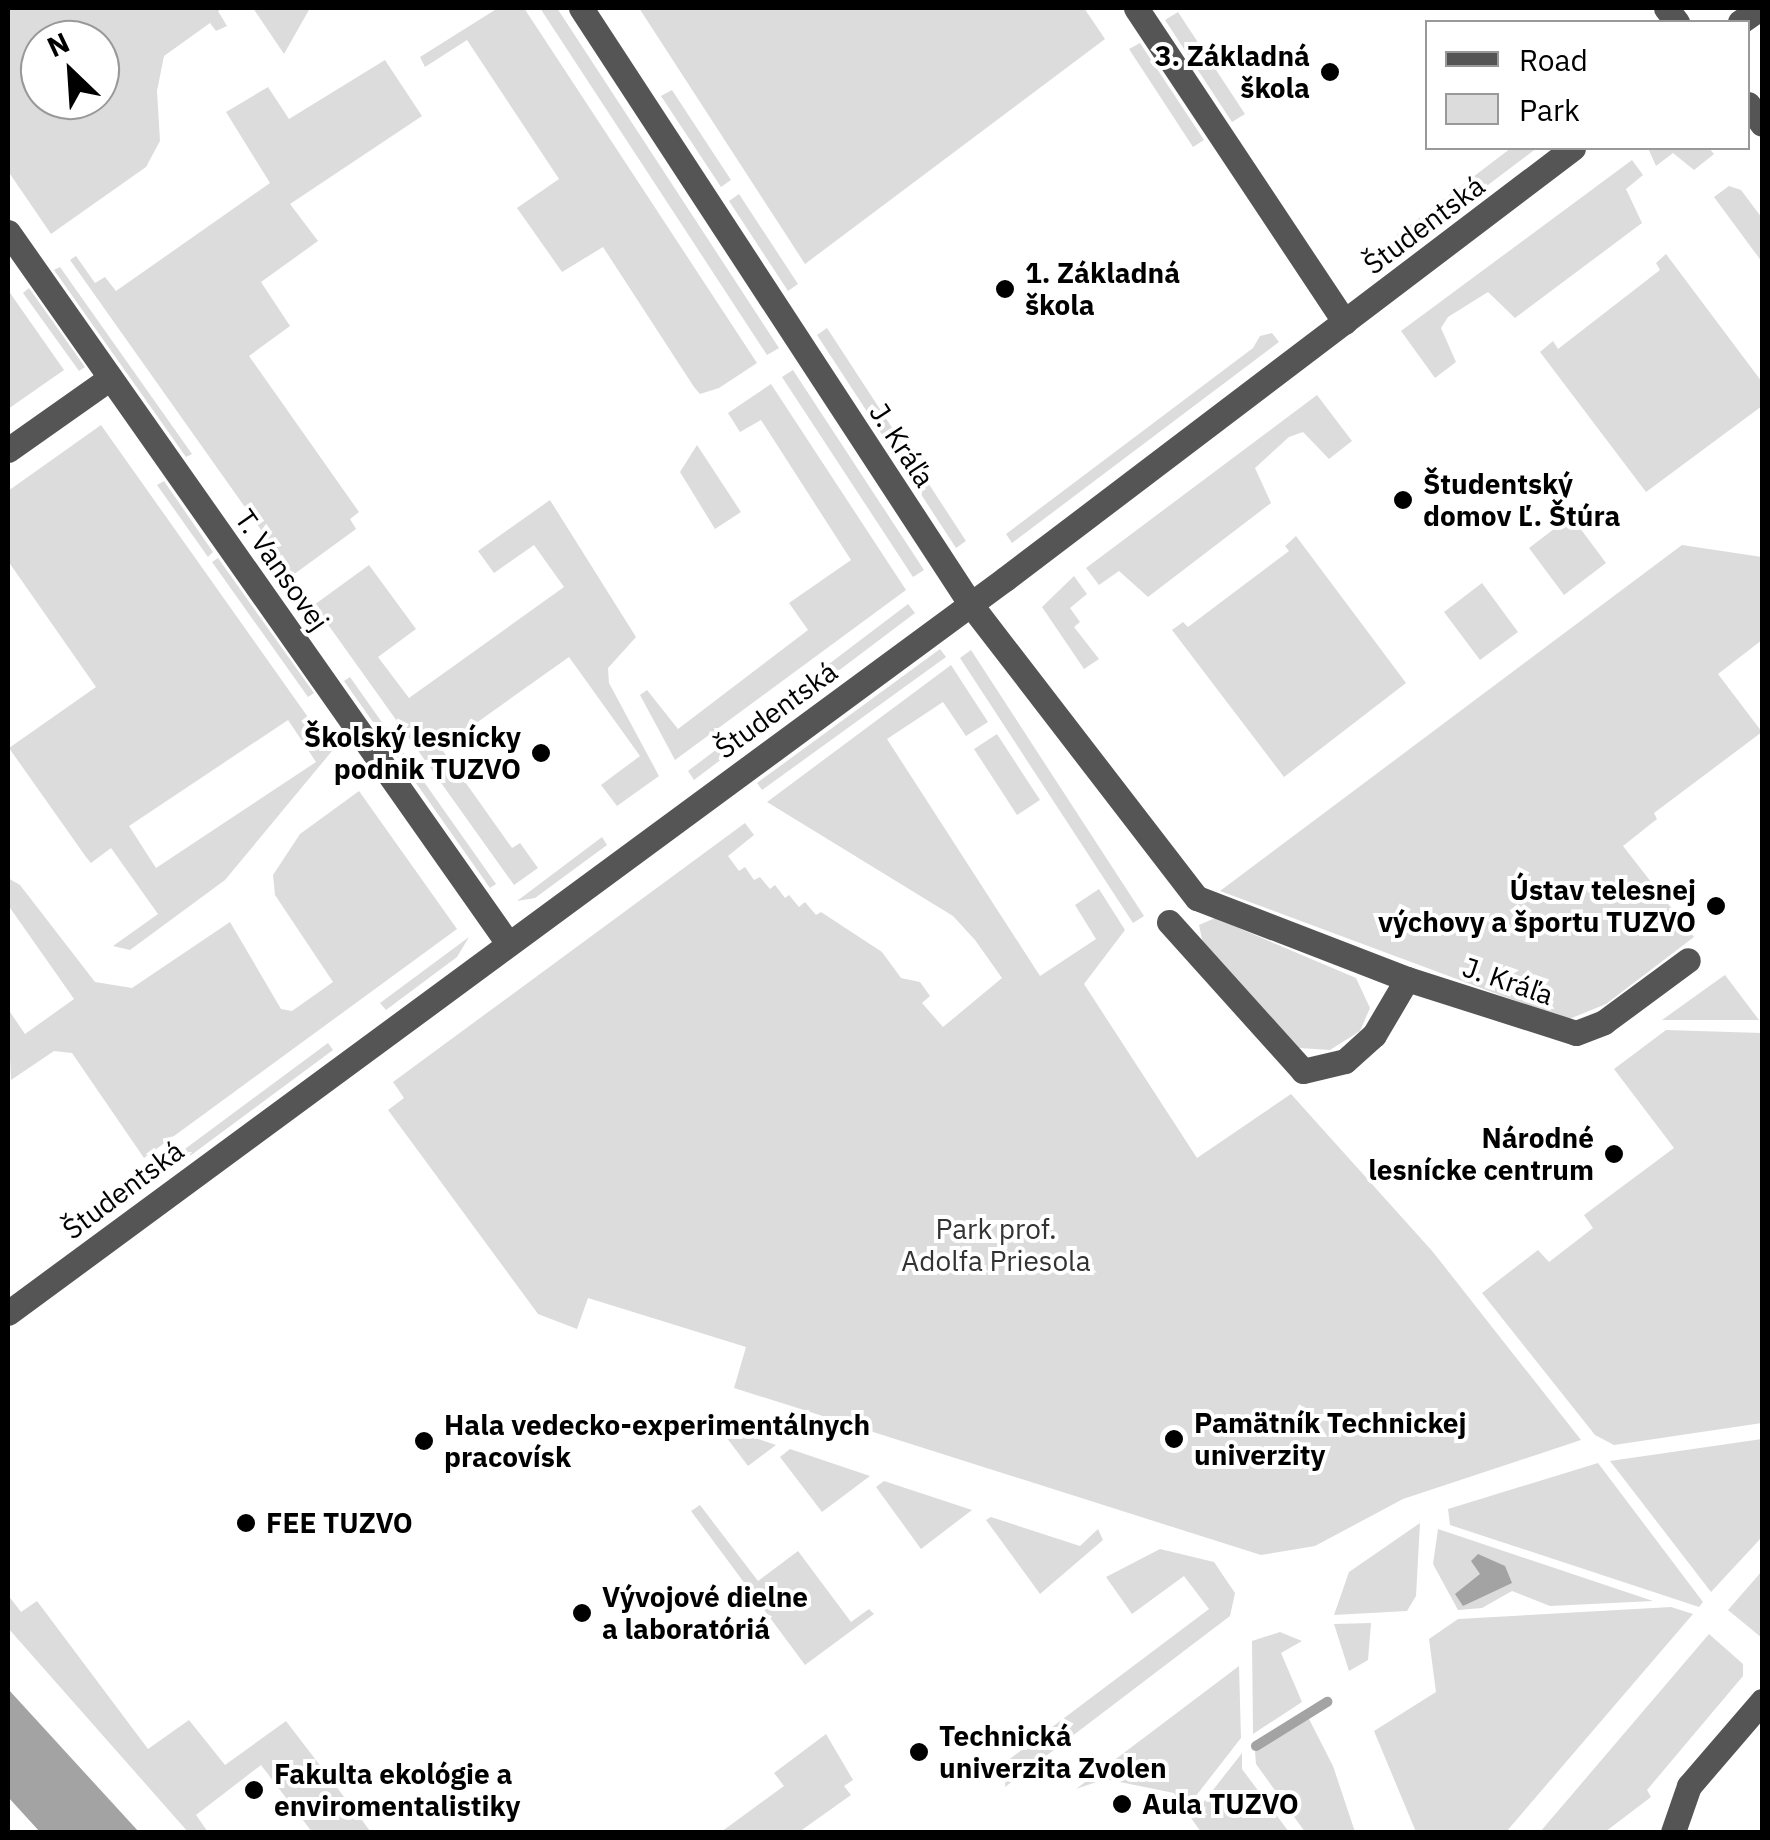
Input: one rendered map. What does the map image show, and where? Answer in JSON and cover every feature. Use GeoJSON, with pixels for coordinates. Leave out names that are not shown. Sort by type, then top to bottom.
{"type":"FeatureCollection","features":[{"type":"Feature","properties":{"kind":"street","name":"J. Kráľa"},"geometry":{"type":"LineString","coordinates":[[581,8],[971,604],[1196,898],[1407,979],[1576,1033],[1604,1022],[1688,960]]}},
{"type":"Feature","properties":{"kind":"street"},"geometry":{"type":"LineString","coordinates":[[1136,8],[1346,322]]}},
{"type":"Feature","properties":{"kind":"street","name":"Študentská"},"geometry":{"type":"LineString","coordinates":[[8,1312],[971,604],[1571,150]]}},
{"type":"Feature","properties":{"kind":"street","name":"T. Vansovej"},"geometry":{"type":"LineString","coordinates":[[8,232],[507,942]]}},
{"type":"Feature","properties":{"kind":"street"},"geometry":{"type":"LineString","coordinates":[[8,450],[110,378]]}},
{"type":"Feature","properties":{"kind":"street"},"geometry":{"type":"LineString","coordinates":[[1196,898],[1165,925],[1303,1071],[1345,1061],[1374,1035],[1407,979]]}},
{"type":"Feature","properties":{"kind":"street"},"geometry":{"type":"LineString","coordinates":[[1673,1832],[1688,1786],[1762,1700]]}},
{"type":"Feature","properties":{"kind":"green space"},"geometry":{"type":"Polygon","coordinates":[[[8,8],[223,8],[218,11],[227,26],[216,31],[210,23],[164,56],[157,91],[160,141],[146,167],[51,234],[8,171],[8,8]]]}},
{"type":"Feature","properties":{"kind":"green space"},"geometry":{"type":"Polygon","coordinates":[[[253,8],[310,8],[284,54],[253,8]]]}},
{"type":"Feature","properties":{"kind":"green space"},"geometry":{"type":"Polygon","coordinates":[[[498,8],[524,8],[757,363],[719,388],[700,394],[694,387],[603,247],[562,272],[517,208],[559,179],[467,40],[425,67],[420,57],[498,8]]]}},
{"type":"Feature","properties":{"kind":"green space"},"geometry":{"type":"Polygon","coordinates":[[[540,8],[557,8],[779,348],[767,355],[540,8]]]}},
{"type":"Feature","properties":{"kind":"green space"},"geometry":{"type":"Polygon","coordinates":[[[639,8],[1084,8],[1105,39],[805,264],[639,8]]]}},
{"type":"Feature","properties":{"kind":"green space"},"geometry":{"type":"Polygon","coordinates":[[[1178,12],[1245,114],[1232,122],[1165,20],[1178,12]]]}},
{"type":"Feature","properties":{"kind":"green space"},"geometry":{"type":"Polygon","coordinates":[[[1140,43],[1204,140],[1193,147],[1129,49],[1140,43]]]}},
{"type":"Feature","properties":{"kind":"green space"},"geometry":{"type":"Polygon","coordinates":[[[385,60],[422,116],[290,204],[318,241],[261,282],[290,326],[249,356],[359,512],[350,519],[356,529],[293,575],[70,260],[76,256],[95,283],[105,277],[116,291],[270,183],[226,112],[268,87],[289,119],[385,60]]]}},
{"type":"Feature","properties":{"kind":"green space"},"geometry":{"type":"Polygon","coordinates":[[[672,90],[731,180],[721,187],[661,96],[672,90]]]}},
{"type":"Feature","properties":{"kind":"green space"},"geometry":{"type":"Polygon","coordinates":[[[1508,150],[1534,150],[1394,256],[1385,244],[1508,150]]]}},
{"type":"Feature","properties":{"kind":"green space"},"geometry":{"type":"Polygon","coordinates":[[[1649,150],[1711,150],[1714,154],[1694,170],[1673,153],[1656,166],[1649,150]]]}},
{"type":"Feature","properties":{"kind":"green space"},"geometry":{"type":"Polygon","coordinates":[[[1632,160],[1643,175],[1626,189],[1642,223],[1515,318],[1488,292],[1448,317],[1441,328],[1456,362],[1435,378],[1401,331],[1632,160]]]}},
{"type":"Feature","properties":{"kind":"green space"},"geometry":{"type":"Polygon","coordinates":[[[1729,186],[1741,190],[1762,218],[1762,262],[1714,197],[1729,186]]]}},
{"type":"Feature","properties":{"kind":"green space"},"geometry":{"type":"Polygon","coordinates":[[[739,194],[798,284],[788,291],[729,201],[739,194]]]}},
{"type":"Feature","properties":{"kind":"green space"},"geometry":{"type":"Polygon","coordinates":[[[1666,254],[1762,382],[1762,406],[1646,492],[1540,352],[1553,341],[1558,349],[1660,270],[1656,263],[1666,254]]]}},
{"type":"Feature","properties":{"kind":"green space"},"geometry":{"type":"Polygon","coordinates":[[[60,267],[192,454],[186,457],[54,270],[60,267]]]}},
{"type":"Feature","properties":{"kind":"green space"},"geometry":{"type":"Polygon","coordinates":[[[29,288],[85,367],[79,371],[23,293],[29,288]]]}},
{"type":"Feature","properties":{"kind":"green space"},"geometry":{"type":"Polygon","coordinates":[[[8,290],[64,370],[8,409],[8,290]]]}},
{"type":"Feature","properties":{"kind":"green space"},"geometry":{"type":"Polygon","coordinates":[[[827,328],[966,541],[956,548],[817,335],[827,328]]]}},
{"type":"Feature","properties":{"kind":"green space"},"geometry":{"type":"Polygon","coordinates":[[[1272,333],[1279,342],[1012,543],[1006,534],[1253,348],[1260,336],[1272,333]]]}},
{"type":"Feature","properties":{"kind":"green space"},"geometry":{"type":"Polygon","coordinates":[[[793,370],[924,570],[913,577],[782,377],[793,370]]]}},
{"type":"Feature","properties":{"kind":"green space"},"geometry":{"type":"Polygon","coordinates":[[[771,384],[906,590],[675,760],[640,695],[647,690],[678,729],[808,630],[789,603],[851,560],[761,420],[740,432],[728,413],[771,384]]]}},
{"type":"Feature","properties":{"kind":"green space"},"geometry":{"type":"Polygon","coordinates":[[[1317,395],[1352,441],[1329,459],[1303,432],[1289,437],[1255,468],[1271,503],[1148,597],[1119,571],[1099,585],[1086,568],[1317,395]]]}},
{"type":"Feature","properties":{"kind":"green space"},"geometry":{"type":"Polygon","coordinates":[[[101,425],[332,751],[225,880],[130,950],[113,946],[158,914],[111,848],[91,863],[9,748],[96,687],[8,561],[8,491],[101,425]],[[288,720],[129,826],[156,868],[316,762],[288,720]]]}},
{"type":"Feature","properties":{"kind":"green space"},"geometry":{"type":"Polygon","coordinates":[[[697,445],[741,512],[715,529],[680,472],[697,445]]]}},
{"type":"Feature","properties":{"kind":"green space"},"geometry":{"type":"Polygon","coordinates":[[[164,481],[213,552],[208,557],[157,485],[164,481]]]}},
{"type":"Feature","properties":{"kind":"green space"},"geometry":{"type":"Polygon","coordinates":[[[550,500],[636,637],[608,668],[609,683],[659,776],[617,806],[601,785],[640,756],[569,657],[441,748],[512,848],[520,843],[538,868],[514,885],[314,605],[369,565],[416,629],[378,657],[409,698],[564,587],[534,545],[494,573],[478,551],[550,500]]]}},
{"type":"Feature","properties":{"kind":"green space"},"geometry":{"type":"Polygon","coordinates":[[[1571,516],[1606,563],[1564,595],[1529,548],[1571,516]]]}},
{"type":"Feature","properties":{"kind":"green space"},"geometry":{"type":"Polygon","coordinates":[[[1296,536],[1406,683],[1284,777],[1172,630],[1183,622],[1188,627],[1289,551],[1285,546],[1296,536]]]}},
{"type":"Feature","properties":{"kind":"green space"},"geometry":{"type":"Polygon","coordinates":[[[1682,545],[1762,557],[1762,640],[1718,674],[1762,732],[1654,813],[1657,819],[1623,846],[1694,937],[1606,1004],[1567,1020],[1220,891],[1682,545]]]}},
{"type":"Feature","properties":{"kind":"green space"},"geometry":{"type":"Polygon","coordinates":[[[218,558],[314,693],[308,697],[212,562],[218,558]]]}},
{"type":"Feature","properties":{"kind":"green space"},"geometry":{"type":"Polygon","coordinates":[[[1074,576],[1087,594],[1070,608],[1080,622],[1074,627],[1099,659],[1084,669],[1042,607],[1074,576]]]}},
{"type":"Feature","properties":{"kind":"green space"},"geometry":{"type":"Polygon","coordinates":[[[1482,583],[1518,632],[1480,660],[1444,612],[1482,583]]]}},
{"type":"Feature","properties":{"kind":"green space"},"geometry":{"type":"Polygon","coordinates":[[[908,604],[915,613],[694,780],[688,771],[908,604]]]}},
{"type":"Feature","properties":{"kind":"green space"},"geometry":{"type":"Polygon","coordinates":[[[940,649],[946,657],[762,790],[757,783],[940,649]]]}},
{"type":"Feature","properties":{"kind":"green space"},"geometry":{"type":"Polygon","coordinates":[[[971,650],[1144,916],[1133,923],[960,658],[971,650]]]}},
{"type":"Feature","properties":{"kind":"green space","name":"Park prof. Adolfa Priesola"},"geometry":{"type":"Polygon","coordinates":[[[951,665],[988,722],[966,736],[943,702],[887,739],[1040,976],[1096,939],[1075,905],[1099,889],[1125,930],[1084,984],[1197,1158],[1291,1094],[1433,1252],[1581,1440],[1403,1499],[1315,1546],[1261,1555],[734,1388],[746,1347],[588,1298],[577,1329],[538,1314],[388,1110],[404,1098],[393,1082],[745,823],[754,835],[728,856],[739,871],[745,867],[754,880],[760,877],[770,889],[775,885],[799,907],[805,902],[816,915],[821,912],[882,952],[901,978],[920,982],[930,996],[922,1003],[943,1027],[1002,978],[975,940],[953,916],[767,802],[951,665]]]}},
{"type":"Feature","properties":{"kind":"green space"},"geometry":{"type":"Polygon","coordinates":[[[350,677],[496,884],[490,888],[344,681],[350,677]]]}},
{"type":"Feature","properties":{"kind":"green space"},"geometry":{"type":"Polygon","coordinates":[[[997,734],[1040,800],[1017,815],[974,749],[997,734]]]}},
{"type":"Feature","properties":{"kind":"green space"},"geometry":{"type":"Polygon","coordinates":[[[359,791],[457,929],[144,1158],[72,1053],[54,1051],[11,1080],[8,1009],[25,1034],[74,999],[8,905],[8,878],[20,885],[95,982],[132,988],[230,922],[281,1009],[292,1011],[333,982],[275,895],[273,875],[300,834],[359,791]]]}},
{"type":"Feature","properties":{"kind":"green space"},"geometry":{"type":"Polygon","coordinates":[[[602,837],[607,845],[535,898],[517,901],[602,837]]]}},
{"type":"Feature","properties":{"kind":"green space"},"geometry":{"type":"Polygon","coordinates":[[[1215,918],[1356,978],[1370,1008],[1360,1031],[1330,1050],[1299,1048],[1203,944],[1199,925],[1215,918]]]}},
{"type":"Feature","properties":{"kind":"green space"},"geometry":{"type":"Polygon","coordinates":[[[469,937],[457,957],[386,1010],[380,1003],[469,937]]]}},
{"type":"Feature","properties":{"kind":"green space"},"geometry":{"type":"Polygon","coordinates":[[[1725,975],[1759,1020],[1662,1020],[1715,982],[1725,975]]]}},
{"type":"Feature","properties":{"kind":"green space"},"geometry":{"type":"Polygon","coordinates":[[[1666,1030],[1762,1033],[1762,1423],[1614,1445],[1595,1435],[1482,1293],[1538,1250],[1549,1262],[1593,1228],[1584,1215],[1674,1148],[1614,1069],[1666,1030]]]}},
{"type":"Feature","properties":{"kind":"green space"},"geometry":{"type":"Polygon","coordinates":[[[328,1043],[333,1050],[167,1173],[162,1166],[328,1043]]]}},
{"type":"Feature","properties":{"kind":"green space"},"geometry":{"type":"Polygon","coordinates":[[[717,1425],[776,1445],[748,1466],[717,1425]]]}},
{"type":"Feature","properties":{"kind":"green space"},"geometry":{"type":"Polygon","coordinates":[[[1762,1439],[1762,1537],[1711,1592],[1610,1461],[1762,1439]]]}},
{"type":"Feature","properties":{"kind":"green space"},"geometry":{"type":"Polygon","coordinates":[[[790,1449],[870,1476],[822,1512],[780,1457],[790,1449]]]}},
{"type":"Feature","properties":{"kind":"green space"},"geometry":{"type":"Polygon","coordinates":[[[1598,1463],[1703,1602],[1699,1607],[1450,1525],[1448,1509],[1598,1463]]]}},
{"type":"Feature","properties":{"kind":"green space"},"geometry":{"type":"Polygon","coordinates":[[[884,1481],[972,1510],[921,1549],[876,1487],[884,1481]]]}},
{"type":"Feature","properties":{"kind":"green space"},"geometry":{"type":"Polygon","coordinates":[[[700,1505],[758,1581],[798,1551],[851,1622],[869,1609],[874,1614],[805,1665],[691,1511],[700,1505]]]}},
{"type":"Feature","properties":{"kind":"green space"},"geometry":{"type":"Polygon","coordinates":[[[991,1517],[1080,1546],[1098,1529],[1103,1540],[1040,1594],[986,1520],[991,1517]]]}},
{"type":"Feature","properties":{"kind":"green space"},"geometry":{"type":"Polygon","coordinates":[[[1420,1523],[1416,1596],[1407,1611],[1334,1615],[1349,1572],[1420,1523]]]}},
{"type":"Feature","properties":{"kind":"green space"},"geometry":{"type":"Polygon","coordinates":[[[1438,1529],[1653,1601],[1550,1606],[1512,1591],[1482,1608],[1458,1610],[1433,1564],[1438,1529]]]}},
{"type":"Feature","properties":{"kind":"green space"},"geometry":{"type":"Polygon","coordinates":[[[1160,1549],[1214,1562],[1235,1593],[1230,1616],[1005,1787],[1007,1761],[1209,1609],[1184,1576],[1132,1614],[1106,1577],[1160,1549]]]}},
{"type":"Feature","properties":{"kind":"green space"},"geometry":{"type":"Polygon","coordinates":[[[1762,1571],[1762,1638],[1728,1610],[1762,1571]]]}},
{"type":"Feature","properties":{"kind":"green space"},"geometry":{"type":"Polygon","coordinates":[[[8,1595],[21,1612],[37,1601],[148,1749],[189,1720],[225,1765],[286,1721],[371,1832],[312,1832],[261,1765],[196,1815],[208,1832],[188,1832],[8,1628],[8,1595]]]}},
{"type":"Feature","properties":{"kind":"green space"},"geometry":{"type":"Polygon","coordinates":[[[1671,1607],[1693,1614],[1506,1832],[1416,1832],[1374,1731],[1436,1692],[1429,1639],[1458,1619],[1671,1607]]]}},
{"type":"Feature","properties":{"kind":"green space"},"geometry":{"type":"Polygon","coordinates":[[[1371,1623],[1368,1660],[1349,1671],[1334,1624],[1371,1623]]]}},
{"type":"Feature","properties":{"kind":"green space"},"geometry":{"type":"Polygon","coordinates":[[[1280,1632],[1302,1641],[1281,1653],[1302,1702],[1253,1734],[1252,1641],[1280,1632]]]}},
{"type":"Feature","properties":{"kind":"green space"},"geometry":{"type":"Polygon","coordinates":[[[1709,1634],[1743,1664],[1743,1676],[1647,1790],[1651,1797],[1605,1832],[1540,1832],[1709,1634]]]}},
{"type":"Feature","properties":{"kind":"green space"},"geometry":{"type":"Polygon","coordinates":[[[1239,1666],[1241,1738],[1185,1810],[1174,1793],[1105,1779],[1076,1789],[1239,1666]]]}},
{"type":"Feature","properties":{"kind":"green space"},"geometry":{"type":"Polygon","coordinates":[[[1308,1717],[1333,1766],[1355,1832],[1305,1832],[1256,1764],[1255,1751],[1308,1717]]]}},
{"type":"Feature","properties":{"kind":"green space"},"geometry":{"type":"Polygon","coordinates":[[[826,1734],[853,1780],[844,1786],[851,1795],[799,1832],[721,1832],[784,1786],[774,1773],[826,1734]]]}},
{"type":"Feature","properties":{"kind":"green space"},"geometry":{"type":"Polygon","coordinates":[[[1242,1753],[1242,1769],[1289,1832],[1201,1832],[1191,1818],[1242,1753]]]}},
{"type":"Feature","properties":{"kind":"shaded area"},"geometry":{"type":"Polygon","coordinates":[[[1478,1554],[1505,1566],[1512,1583],[1463,1606],[1455,1594],[1480,1574],[1471,1561],[1478,1554]]]}},
{"type":"Feature","properties":{"kind":"shaded area"},"geometry":{"type":"Polygon","coordinates":[[[8,1689],[139,1832],[40,1832],[8,1797],[8,1689]]]}},
{"type":"Feature","properties":{"kind":"waterway"},"geometry":{"type":"LineString","coordinates":[[1256,1746],[1327,1702]]}},
{"type":"Feature","properties":{"kind":"place","name":"3. Základná škola"},"geometry":{"type":"Point","coordinates":[1330,72]}},
{"type":"Feature","properties":{"kind":"place","name":"1. Základná škola"},"geometry":{"type":"Point","coordinates":[1005,289]}},
{"type":"Feature","properties":{"kind":"place","name":"Študentský domov Ľ. Štúra"},"geometry":{"type":"Point","coordinates":[1403,500]}},
{"type":"Feature","properties":{"kind":"place","name":"Školský lesnícky podnik TUZVO"},"geometry":{"type":"Point","coordinates":[541,753]}},
{"type":"Feature","properties":{"kind":"place","name":"Ústav telesnej výchovy a športu TUZVO"},"geometry":{"type":"Point","coordinates":[1716,906]}},
{"type":"Feature","properties":{"kind":"place","name":"Národné lesnícke centrum"},"geometry":{"type":"Point","coordinates":[1614,1154]}},
{"type":"Feature","properties":{"kind":"place","name":"Pamätník Technickej univerzity"},"geometry":{"type":"Point","coordinates":[1174,1439]}},
{"type":"Feature","properties":{"kind":"place","name":"Hala vedecko-experimentálnych pracovísk"},"geometry":{"type":"Point","coordinates":[424,1441]}},
{"type":"Feature","properties":{"kind":"place","name":"FEE TUZVO"},"geometry":{"type":"Point","coordinates":[246,1523]}},
{"type":"Feature","properties":{"kind":"place","name":"Vývojové dielne a laboratóriá"},"geometry":{"type":"Point","coordinates":[582,1613]}},
{"type":"Feature","properties":{"kind":"place","name":"Technická univerzita Zvolen"},"geometry":{"type":"Point","coordinates":[919,1752]}},
{"type":"Feature","properties":{"kind":"place","name":"Fakulta ekológie a enviromentalistiky"},"geometry":{"type":"Point","coordinates":[254,1790]}},
{"type":"Feature","properties":{"kind":"place","name":"Aula TUZVO"},"geometry":{"type":"Point","coordinates":[1122,1804]}}]}
